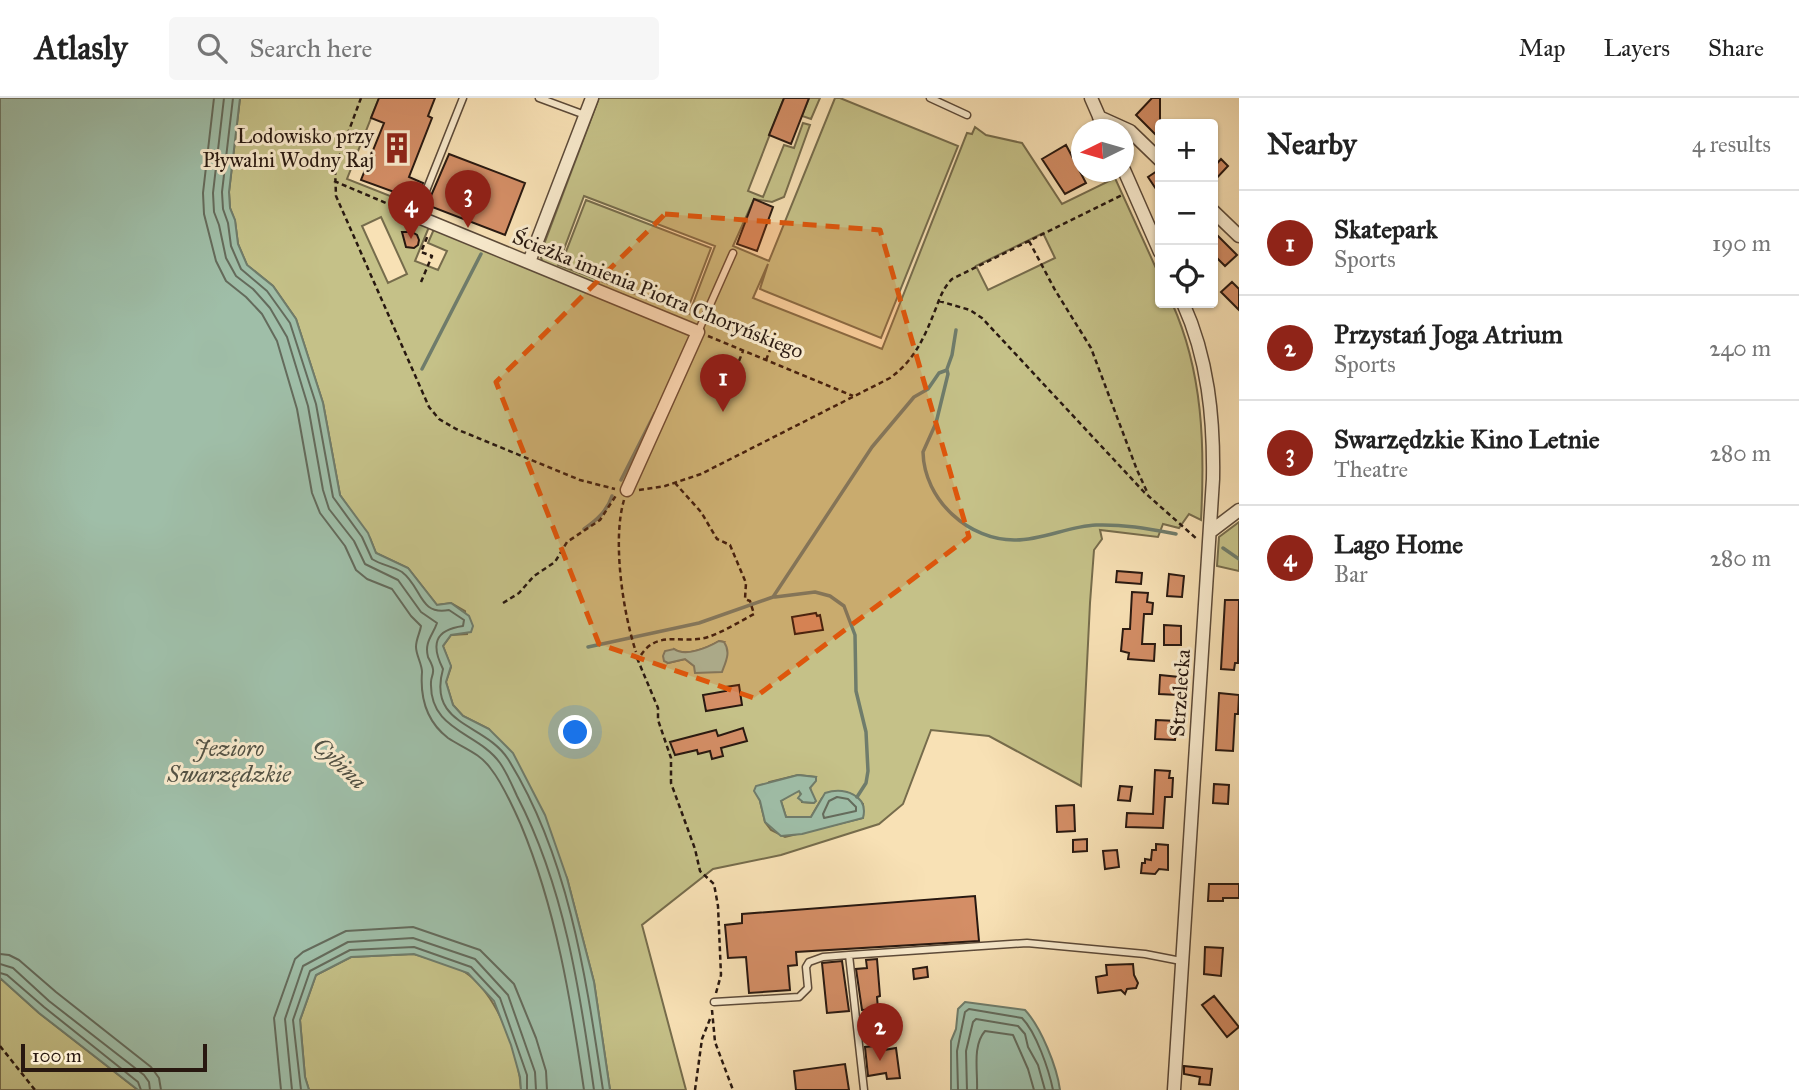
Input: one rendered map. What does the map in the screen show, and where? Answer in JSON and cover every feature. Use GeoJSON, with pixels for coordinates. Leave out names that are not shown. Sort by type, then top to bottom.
{"type":"FeatureCollection","features":[{"type":"Feature","properties":{"kind":"street"},"geometry":{"type":"LineString","coordinates":[[529,262],[592,98]]}},
{"type":"Feature","properties":{"kind":"street"},"geometry":{"type":"LineString","coordinates":[[1091,98],[1099,117],[1130,131],[1155,155]]}},
{"type":"Feature","properties":{"kind":"street"},"geometry":{"type":"LineString","coordinates":[[1129,182],[1157,245]]}},
{"type":"Feature","properties":{"kind":"street","name":"Ścieżka imienia Piotra Choryńskiego"},"geometry":{"type":"LineString","coordinates":[[416,216],[698,332]]}},
{"type":"Feature","properties":{"kind":"street"},"geometry":{"type":"LineString","coordinates":[[1218,216],[1239,236]]}},
{"type":"Feature","properties":{"kind":"street","name":"Strzelecka"},"geometry":{"type":"LineString","coordinates":[[1174,1090],[1213,478],[1213,423],[1202,359],[1185,308]]}},
{"type":"Feature","properties":{"kind":"street"},"geometry":{"type":"LineString","coordinates":[[623,490],[698,332]]}},
{"type":"Feature","properties":{"kind":"street"},"geometry":{"type":"LineString","coordinates":[[1210,532],[1239,510]]}},
{"type":"Feature","properties":{"kind":"lane"},"geometry":{"type":"LineString","coordinates":[[416,216],[463,98]]}},
{"type":"Feature","properties":{"kind":"lane"},"geometry":{"type":"LineString","coordinates":[[539,98],[585,115]]}},
{"type":"Feature","properties":{"kind":"lane"},"geometry":{"type":"LineString","coordinates":[[930,98],[967,116]]}},
{"type":"Feature","properties":{"kind":"lane"},"geometry":{"type":"LineString","coordinates":[[698,332],[733,253]]}},
{"type":"Feature","properties":{"kind":"lane"},"geometry":{"type":"LineString","coordinates":[[714,1002],[799,997],[807,988],[806,967],[809,962],[823,957],[1027,943],[1145,954],[1182,961]]}},
{"type":"Feature","properties":{"kind":"lane"},"geometry":{"type":"LineString","coordinates":[[849,956],[864,1090]]}},
{"type":"Feature","properties":{"kind":"path"},"geometry":{"type":"LineString","coordinates":[[361,98],[337,161],[334,181],[337,201],[425,399],[439,419],[456,429],[580,480],[623,490],[675,483],[701,474],[890,378],[910,360],[921,343],[946,286],[957,275],[1133,190]]}},
{"type":"Feature","properties":{"kind":"path"},"geometry":{"type":"LineString","coordinates":[[334,181],[416,216]]}},
{"type":"Feature","properties":{"kind":"path"},"geometry":{"type":"LineString","coordinates":[[421,282],[432,256],[421,252],[433,222]]}},
{"type":"Feature","properties":{"kind":"path"},"geometry":{"type":"LineString","coordinates":[[1028,240],[1091,348],[1136,470],[1152,500]]}},
{"type":"Feature","properties":{"kind":"path"},"geometry":{"type":"LineString","coordinates":[[939,301],[970,310],[982,318],[1152,500],[1209,549]]}},
{"type":"Feature","properties":{"kind":"path","name":"Ścieżka imienia Piotra Choryńskiego"},"geometry":{"type":"LineString","coordinates":[[698,332],[854,397]]}},
{"type":"Feature","properties":{"kind":"path"},"geometry":{"type":"LineString","coordinates":[[766,360],[770,350]]}},
{"type":"Feature","properties":{"kind":"path"},"geometry":{"type":"LineString","coordinates":[[738,361],[744,351]]}},
{"type":"Feature","properties":{"kind":"path"},"geometry":{"type":"LineString","coordinates":[[641,655],[648,644],[659,640],[706,637],[754,614],[750,601],[745,599],[746,583],[730,545],[717,539],[701,512],[675,483]]}},
{"type":"Feature","properties":{"kind":"path"},"geometry":{"type":"LineString","coordinates":[[503,603],[555,562],[567,542],[600,520],[623,490]]}},
{"type":"Feature","properties":{"kind":"path"},"geometry":{"type":"LineString","coordinates":[[623,490],[618,536],[630,630],[636,652]]}},
{"type":"Feature","properties":{"kind":"path"},"geometry":{"type":"LineString","coordinates":[[637,658],[658,708],[658,720],[671,758],[671,783],[695,849],[700,871],[714,884],[718,905],[721,975],[702,1039],[695,1090]]}},
{"type":"Feature","properties":{"kind":"path"},"geometry":{"type":"LineString","coordinates":[[711,1016],[715,1042],[733,1090]]}},
{"type":"Feature","properties":{"kind":"path"},"geometry":{"type":"LineString","coordinates":[[0,1046],[35,1090]]}},
{"type":"Feature","properties":{"kind":"highlighted area"},"geometry":{"type":"Polygon","coordinates":[[[665,214],[880,230],[969,537],[754,698],[599,644],[496,382],[665,214]]]}},
{"type":"Feature","properties":{"kind":"shaded area"},"geometry":{"type":"Polygon","coordinates":[[[240,98],[379,98],[347,179],[413,205],[407,218],[429,227],[415,261],[438,270],[447,251],[428,243],[434,229],[543,263],[540,255],[599,98],[784,98],[748,191],[763,197],[784,145],[794,148],[803,123],[810,125],[784,197],[772,202],[754,199],[733,246],[769,261],[835,98],[840,98],[958,146],[881,338],[760,289],[768,264],[753,298],[882,349],[967,133],[972,134],[975,127],[986,135],[1022,143],[1062,204],[1107,182],[1117,182],[1155,266],[1155,308],[1174,308],[1190,356],[1196,382],[1202,437],[1201,520],[1189,514],[1179,528],[1163,524],[1158,537],[1100,530],[1102,539],[1094,550],[1090,603],[1081,786],[989,736],[931,730],[903,804],[879,824],[781,855],[713,869],[642,925],[686,1090],[610,1090],[594,982],[567,878],[489,729],[463,716],[453,705],[446,682],[451,667],[443,646],[451,635],[467,634],[465,611],[451,603],[437,605],[408,568],[376,553],[370,538],[340,495],[323,403],[296,319],[273,286],[247,265],[238,244],[229,192],[240,98]],[[584,196],[558,265],[689,314],[715,246],[584,196]],[[381,217],[362,226],[388,283],[407,274],[381,217]],[[1043,233],[976,266],[988,290],[1055,258],[1043,233]],[[719,641],[696,651],[674,649],[668,663],[685,659],[694,666],[724,642],[719,641]],[[798,775],[769,782],[760,801],[765,822],[771,830],[785,837],[863,818],[863,804],[853,795],[844,792],[822,798],[811,817],[786,817],[781,801],[793,792],[800,791],[802,802],[813,803],[810,787],[816,777],[798,775]]]}},
{"type":"Feature","properties":{"kind":"shaded area"},"geometry":{"type":"Polygon","coordinates":[[[809,98],[820,98],[811,119],[802,116],[809,98]]]}},
{"type":"Feature","properties":{"kind":"shaded area"},"geometry":{"type":"Polygon","coordinates":[[[586,200],[711,248],[687,311],[562,262],[586,200]]]}},
{"type":"Feature","properties":{"kind":"shaded area"},"geometry":{"type":"Polygon","coordinates":[[[1239,522],[1239,571],[1217,566],[1219,537],[1239,522]]]}},
{"type":"Feature","properties":{"kind":"shaded area"},"geometry":{"type":"Polygon","coordinates":[[[414,954],[458,968],[469,975],[489,997],[511,1043],[521,1090],[309,1090],[305,1077],[300,1020],[316,975],[351,957],[414,954]]]}},
{"type":"Feature","properties":{"kind":"shaded area"},"geometry":{"type":"Polygon","coordinates":[[[0,978],[39,1013],[138,1090],[0,1090],[0,978]]]}},
{"type":"Feature","properties":{"kind":"water","name":"Jezioro Swarzędzkie"},"geometry":{"type":"Polygon","coordinates":[[[0,98],[240,98],[229,192],[238,244],[247,265],[273,286],[296,319],[323,403],[340,495],[368,533],[376,553],[408,568],[437,605],[451,603],[469,616],[473,626],[471,632],[451,635],[443,646],[451,666],[446,682],[453,705],[463,716],[489,729],[513,753],[545,815],[567,878],[594,982],[610,1090],[521,1090],[511,1045],[494,1001],[468,973],[414,954],[351,957],[316,975],[300,1020],[305,1077],[309,1090],[138,1090],[39,1013],[0,978],[0,98]]]}},
{"type":"Feature","properties":{"kind":"water"},"geometry":{"type":"Polygon","coordinates":[[[719,641],[724,642],[727,649],[722,672],[695,673],[694,666],[685,659],[668,663],[664,661],[665,651],[674,649],[690,652],[719,641]]]}},
{"type":"Feature","properties":{"kind":"water"},"geometry":{"type":"Polygon","coordinates":[[[798,775],[816,777],[810,788],[816,801],[803,802],[798,798],[801,794],[799,791],[781,801],[786,817],[811,817],[825,793],[840,791],[859,798],[864,810],[863,818],[802,834],[781,836],[765,822],[760,801],[754,791],[756,786],[798,775]]]}},
{"type":"Feature","properties":{"kind":"water"},"geometry":{"type":"Polygon","coordinates":[[[965,1002],[1025,1010],[1037,1026],[1047,1048],[1060,1090],[951,1090],[951,1041],[956,1029],[958,1009],[965,1002]]]}},
{"type":"Feature","properties":{"kind":"building","name":"Lodowisko przy Pływalni Wodny Raj"},"geometry":{"type":"Polygon","coordinates":[[[379,98],[435,98],[428,116],[432,118],[409,177],[423,183],[416,200],[361,180],[384,123],[371,118],[379,98]]]}},
{"type":"Feature","properties":{"kind":"building"},"geometry":{"type":"Polygon","coordinates":[[[784,98],[809,98],[791,144],[769,135],[784,98]]]}},
{"type":"Feature","properties":{"kind":"building"},"geometry":{"type":"Polygon","coordinates":[[[1152,98],[1160,98],[1160,119],[1155,119],[1155,134],[1136,115],[1152,98]]]}},
{"type":"Feature","properties":{"kind":"building"},"geometry":{"type":"Polygon","coordinates":[[[1066,145],[1071,154],[1071,182],[1086,183],[1065,194],[1042,159],[1066,145]]]}},
{"type":"Feature","properties":{"kind":"building"},"geometry":{"type":"Polygon","coordinates":[[[449,154],[525,183],[505,235],[427,205],[449,154]]]}},
{"type":"Feature","properties":{"kind":"building"},"geometry":{"type":"Polygon","coordinates":[[[1221,159],[1228,166],[1218,177],[1218,162],[1221,159]]]}},
{"type":"Feature","properties":{"kind":"building"},"geometry":{"type":"Polygon","coordinates":[[[1155,172],[1155,188],[1148,177],[1155,172]]]}},
{"type":"Feature","properties":{"kind":"building"},"geometry":{"type":"Polygon","coordinates":[[[754,199],[773,207],[757,251],[737,244],[754,199]]]}},
{"type":"Feature","properties":{"kind":"building"},"geometry":{"type":"Polygon","coordinates":[[[402,232],[417,235],[418,245],[414,248],[406,247],[402,232]]]}},
{"type":"Feature","properties":{"kind":"building"},"geometry":{"type":"Polygon","coordinates":[[[1218,236],[1237,255],[1225,266],[1218,259],[1218,236]]]}},
{"type":"Feature","properties":{"kind":"building"},"geometry":{"type":"Polygon","coordinates":[[[1232,282],[1239,289],[1239,310],[1221,292],[1232,282]]]}},
{"type":"Feature","properties":{"kind":"building"},"geometry":{"type":"Polygon","coordinates":[[[1117,571],[1142,573],[1141,584],[1116,582],[1117,571]]]}},
{"type":"Feature","properties":{"kind":"building"},"geometry":{"type":"Polygon","coordinates":[[[1169,574],[1184,576],[1182,597],[1167,596],[1169,574]]]}},
{"type":"Feature","properties":{"kind":"building"},"geometry":{"type":"Polygon","coordinates":[[[1132,592],[1148,593],[1147,602],[1153,603],[1152,614],[1144,614],[1142,644],[1155,644],[1154,661],[1128,659],[1129,653],[1121,651],[1123,629],[1130,629],[1132,592]]]}},
{"type":"Feature","properties":{"kind":"building"},"geometry":{"type":"Polygon","coordinates":[[[1225,600],[1239,600],[1238,663],[1235,663],[1234,670],[1221,669],[1225,600]]]}},
{"type":"Feature","properties":{"kind":"building"},"geometry":{"type":"Polygon","coordinates":[[[816,613],[817,616],[820,615],[823,630],[795,634],[792,617],[816,613]]]}},
{"type":"Feature","properties":{"kind":"building"},"geometry":{"type":"Polygon","coordinates":[[[1164,625],[1181,626],[1181,645],[1164,645],[1164,625]]]}},
{"type":"Feature","properties":{"kind":"building"},"geometry":{"type":"Polygon","coordinates":[[[1160,675],[1179,677],[1178,695],[1159,694],[1160,675]]]}},
{"type":"Feature","properties":{"kind":"building"},"geometry":{"type":"Polygon","coordinates":[[[739,685],[742,705],[706,711],[703,695],[726,691],[725,687],[739,685]]]}},
{"type":"Feature","properties":{"kind":"building"},"geometry":{"type":"Polygon","coordinates":[[[1219,693],[1239,695],[1233,751],[1216,750],[1219,693]]]}},
{"type":"Feature","properties":{"kind":"building"},"geometry":{"type":"Polygon","coordinates":[[[1156,720],[1177,721],[1175,740],[1155,739],[1156,720]]]}},
{"type":"Feature","properties":{"kind":"building"},"geometry":{"type":"Polygon","coordinates":[[[743,728],[747,741],[721,748],[723,756],[712,759],[710,751],[698,754],[697,750],[675,755],[670,742],[716,730],[718,736],[743,728]]]}},
{"type":"Feature","properties":{"kind":"building"},"geometry":{"type":"Polygon","coordinates":[[[1155,770],[1170,771],[1169,778],[1173,778],[1172,797],[1165,797],[1163,828],[1126,827],[1127,813],[1153,814],[1155,770]]]}},
{"type":"Feature","properties":{"kind":"building"},"geometry":{"type":"Polygon","coordinates":[[[1214,784],[1229,785],[1228,804],[1213,803],[1214,784]]]}},
{"type":"Feature","properties":{"kind":"building"},"geometry":{"type":"Polygon","coordinates":[[[1120,786],[1132,787],[1130,801],[1118,800],[1120,786]]]}},
{"type":"Feature","properties":{"kind":"building"},"geometry":{"type":"Polygon","coordinates":[[[1074,805],[1075,831],[1057,832],[1056,806],[1074,805]]]}},
{"type":"Feature","properties":{"kind":"building"},"geometry":{"type":"Polygon","coordinates":[[[1087,839],[1087,851],[1073,852],[1073,840],[1087,839]]]}},
{"type":"Feature","properties":{"kind":"building"},"geometry":{"type":"Polygon","coordinates":[[[1156,844],[1168,845],[1168,870],[1159,869],[1155,874],[1141,873],[1142,863],[1145,863],[1145,859],[1151,860],[1156,844]]]}},
{"type":"Feature","properties":{"kind":"building"},"geometry":{"type":"Polygon","coordinates":[[[1117,850],[1119,867],[1105,869],[1103,851],[1117,850]]]}},
{"type":"Feature","properties":{"kind":"building"},"geometry":{"type":"Polygon","coordinates":[[[1209,884],[1239,884],[1239,898],[1208,901],[1209,884]]]}},
{"type":"Feature","properties":{"kind":"building"},"geometry":{"type":"Polygon","coordinates":[[[975,896],[979,941],[796,952],[797,965],[788,966],[790,990],[749,993],[746,957],[728,958],[725,925],[742,923],[742,914],[975,896]]]}},
{"type":"Feature","properties":{"kind":"building"},"geometry":{"type":"Polygon","coordinates":[[[1205,947],[1223,948],[1221,976],[1204,974],[1205,947]]]}},
{"type":"Feature","properties":{"kind":"building"},"geometry":{"type":"Polygon","coordinates":[[[877,959],[880,996],[877,997],[878,1009],[862,1010],[856,969],[867,968],[866,960],[877,959]]]}},
{"type":"Feature","properties":{"kind":"building"},"geometry":{"type":"Polygon","coordinates":[[[842,961],[849,1011],[827,1013],[822,963],[842,961]]]}},
{"type":"Feature","properties":{"kind":"building"},"geometry":{"type":"Polygon","coordinates":[[[1133,964],[1138,983],[1136,988],[1127,989],[1125,994],[1121,990],[1098,993],[1096,977],[1107,975],[1106,965],[1133,964]]]}},
{"type":"Feature","properties":{"kind":"building"},"geometry":{"type":"Polygon","coordinates":[[[927,967],[928,977],[914,979],[913,969],[927,967]]]}},
{"type":"Feature","properties":{"kind":"building"},"geometry":{"type":"Polygon","coordinates":[[[1214,996],[1239,1027],[1227,1037],[1202,1005],[1214,996]]]}},
{"type":"Feature","properties":{"kind":"building"},"geometry":{"type":"Polygon","coordinates":[[[884,1045],[884,1050],[896,1048],[900,1078],[887,1079],[886,1073],[868,1076],[865,1047],[884,1045]]]}},
{"type":"Feature","properties":{"kind":"building"},"geometry":{"type":"Polygon","coordinates":[[[845,1064],[849,1090],[796,1090],[794,1071],[845,1064]]]}},
{"type":"Feature","properties":{"kind":"building"},"geometry":{"type":"Polygon","coordinates":[[[1184,1066],[1212,1069],[1210,1085],[1199,1084],[1200,1077],[1184,1074],[1184,1066]]]}},
{"type":"Feature","properties":{"kind":"waterway"},"geometry":{"type":"LineString","coordinates":[[422,369],[481,254]]}},
{"type":"Feature","properties":{"kind":"waterway"},"geometry":{"type":"LineString","coordinates":[[947,369],[956,330]]}},
{"type":"Feature","properties":{"kind":"waterway"},"geometry":{"type":"LineString","coordinates":[[588,647],[699,623],[773,597],[872,447],[914,397],[928,389],[939,373],[947,370],[936,423],[923,452],[925,470],[940,501],[966,525],[982,533],[1016,540],[1096,525],[1126,526],[1176,534]]}},
{"type":"Feature","properties":{"kind":"waterway"},"geometry":{"type":"LineString","coordinates":[[621,480],[655,413]]}},
{"type":"Feature","properties":{"kind":"waterway"},"geometry":{"type":"LineString","coordinates":[[584,529],[601,515],[612,496]]}},
{"type":"Feature","properties":{"kind":"waterway"},"geometry":{"type":"LineString","coordinates":[[1223,548],[1239,559]]}},
{"type":"Feature","properties":{"kind":"waterway"},"geometry":{"type":"LineString","coordinates":[[775,597],[815,592],[830,596],[844,606],[855,635],[856,691],[866,732],[868,771],[866,783],[857,797]]}},
{"type":"Feature","properties":{"kind":"place","name":"Lodowisko przy Pływalni Wodny Raj"},"geometry":{"type":"Point","coordinates":[397,148]}},
{"type":"Feature","properties":{"kind":"place","name":"Swarzędzkie Kino Letnie"},"geometry":{"type":"Point","coordinates":[468,228]}},
{"type":"Feature","properties":{"kind":"place","name":"Lago Home"},"geometry":{"type":"Point","coordinates":[411,239]}},
{"type":"Feature","properties":{"kind":"place","name":"Skatepark"},"geometry":{"type":"Point","coordinates":[723,412]}},
{"type":"Feature","properties":{"kind":"place","name":"Przystań Joga Atrium"},"geometry":{"type":"Point","coordinates":[880,1061]}},
{"type":"Feature","properties":{"kind":"water label","name":"Cybina"},"geometry":{"type":"Point","coordinates":[340,763]}}]}
